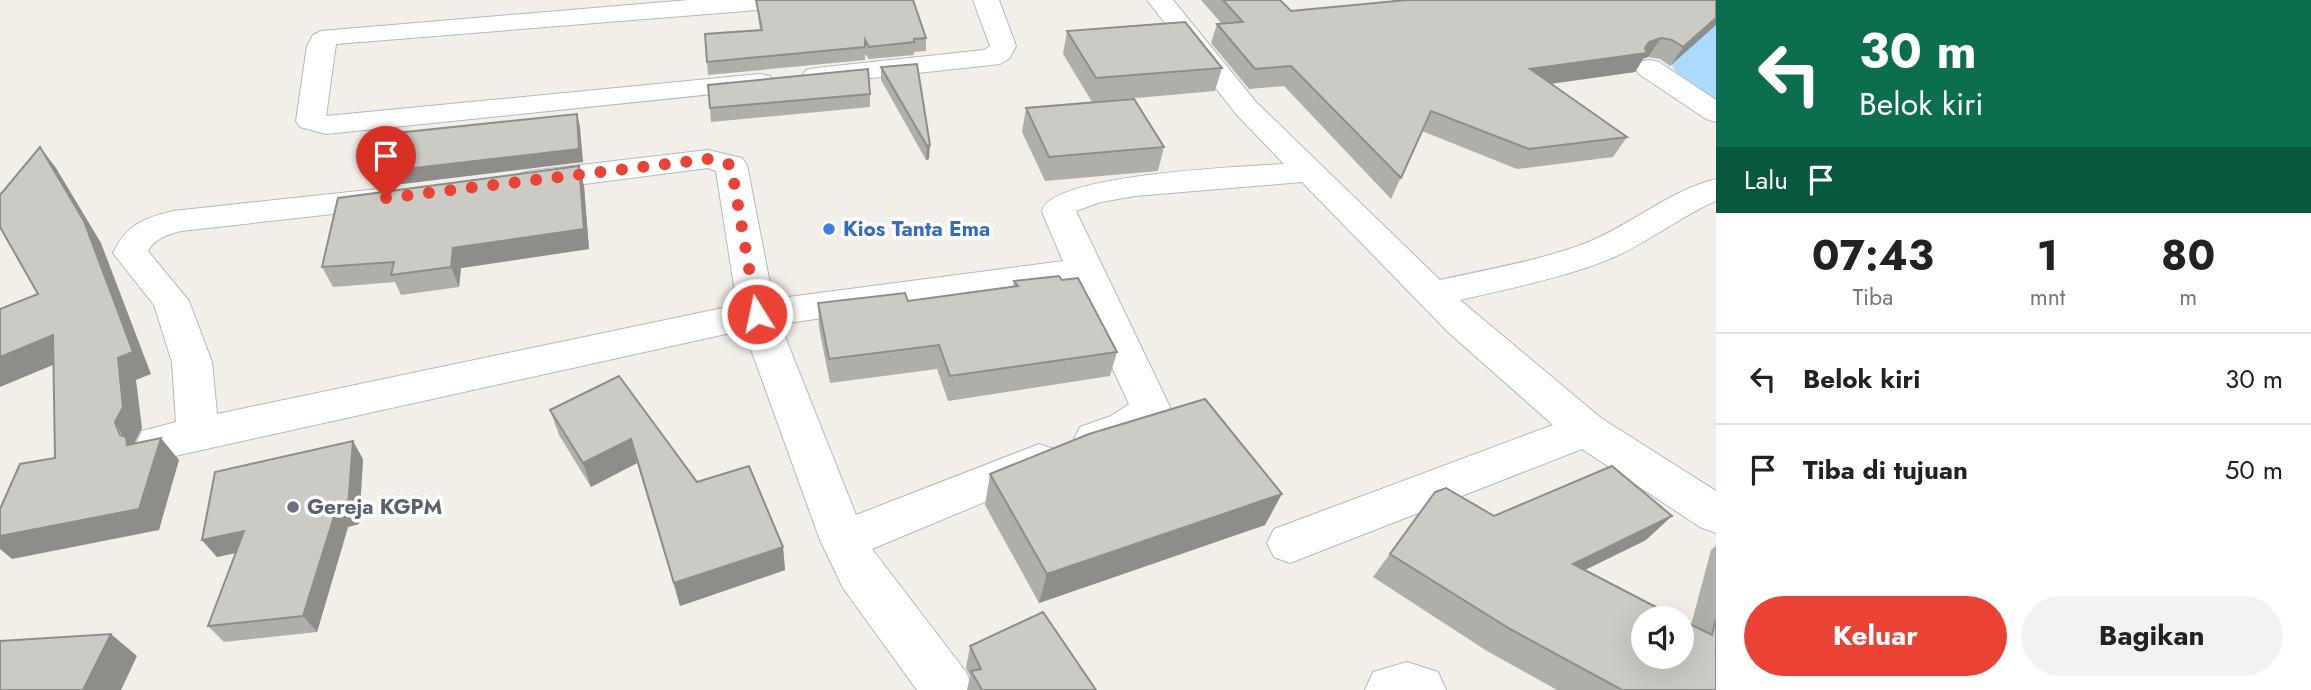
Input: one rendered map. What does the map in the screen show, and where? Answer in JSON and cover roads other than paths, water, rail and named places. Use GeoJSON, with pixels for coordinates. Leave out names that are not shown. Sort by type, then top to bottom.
{"type":"FeatureCollection","features":[{"type":"Feature","properties":{"kind":"street"},"geometry":{"type":"LineString","coordinates":[[782,0],[330,37],[320,46],[311,121],[326,125],[986,59],[999,53],[1003,46],[986,0]]}},
{"type":"Feature","properties":{"kind":"street"},"geometry":{"type":"LineString","coordinates":[[1160,0],[1246,108],[1481,341],[1586,430],[1716,514]]}},
{"type":"Feature","properties":{"kind":"street"},"geometry":{"type":"LineString","coordinates":[[1649,68],[1716,113]]}},
{"type":"Feature","properties":{"kind":"street"},"geometry":{"type":"LineString","coordinates":[[500,184],[708,159],[731,165],[757,314],[843,540],[860,573],[948,690]]}},
{"type":"Feature","properties":{"kind":"street"},"geometry":{"type":"LineString","coordinates":[[843,540],[1141,420],[1150,407],[1059,212],[1059,207],[1068,199],[1123,189],[1308,172]]}},
{"type":"Feature","properties":{"kind":"street"},"geometry":{"type":"LineString","coordinates":[[1432,294],[1543,268],[1597,251],[1628,237],[1675,206],[1716,189]]}},
{"type":"Feature","properties":{"kind":"street"},"geometry":{"type":"LineString","coordinates":[[198,435],[192,362],[171,301],[130,253],[139,235],[158,225],[181,220],[417,195]]}},
{"type":"Feature","properties":{"kind":"street"},"geometry":{"type":"LineString","coordinates":[[157,443],[757,314],[1084,270]]}},
{"type":"Feature","properties":{"kind":"street"},"geometry":{"type":"LineString","coordinates":[[1290,543],[1586,430]]}},
{"type":"Feature","properties":{"kind":"street"},"geometry":{"type":"LineString","coordinates":[[1391,690],[1407,687],[1420,690]]}},
{"type":"Feature","properties":{"kind":"waterway"},"geometry":{"type":"LineString","coordinates":[[1716,46],[1699,53],[1716,80]]}},
{"type":"Feature","properties":{"kind":"place","name":"Kios Tanta Ema"},"geometry":{"type":"Point","coordinates":[829,229]}},
{"type":"Feature","properties":{"kind":"place","name":"Gereja KGPM"},"geometry":{"type":"Point","coordinates":[293,507]}}]}
